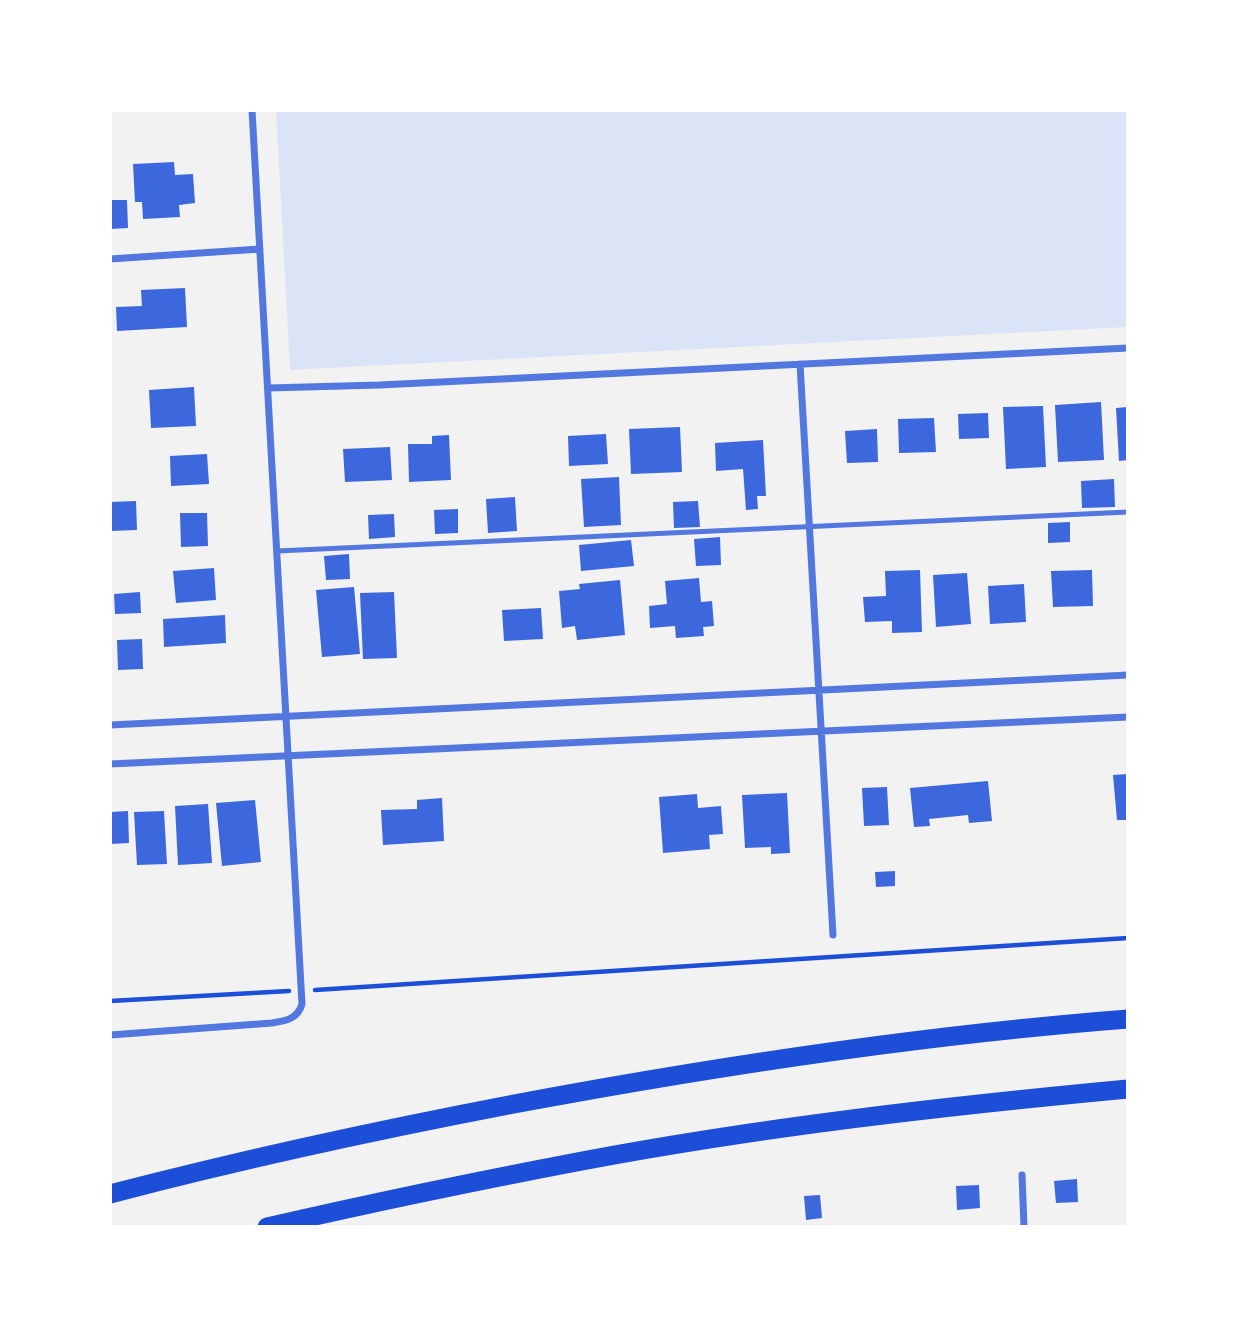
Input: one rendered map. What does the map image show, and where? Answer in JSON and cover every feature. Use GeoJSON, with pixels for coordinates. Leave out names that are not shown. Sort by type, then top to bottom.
{"type":"FeatureCollection","features":[{"type":"Feature","properties":{"kind":"highway"},"geometry":{"type":"LineString","coordinates":[[110,1194],[206,1168],[374,1131],[614,1085],[920,1040],[1128,1019]]}},
{"type":"Feature","properties":{"kind":"highway"},"geometry":{"type":"LineString","coordinates":[[267,1227],[379,1201],[624,1154],[792,1127],[1011,1100],[1128,1089]]}},
{"type":"Feature","properties":{"kind":"street"},"geometry":{"type":"LineString","coordinates":[[110,1035],[282,1022],[297,1014],[303,1004],[252,110]]}},
{"type":"Feature","properties":{"kind":"street"},"geometry":{"type":"LineString","coordinates":[[110,259],[260,249]]}},
{"type":"Feature","properties":{"kind":"street"},"geometry":{"type":"LineString","coordinates":[[268,388],[1128,348]]}},
{"type":"Feature","properties":{"kind":"street"},"geometry":{"type":"LineString","coordinates":[[800,364],[833,935]]}},
{"type":"Feature","properties":{"kind":"street"},"geometry":{"type":"LineString","coordinates":[[110,725],[1128,675]]}},
{"type":"Feature","properties":{"kind":"street"},"geometry":{"type":"LineString","coordinates":[[110,764],[1128,717]]}},
{"type":"Feature","properties":{"kind":"street"},"geometry":{"type":"LineString","coordinates":[[1022,1175],[1024,1227]]}},
{"type":"Feature","properties":{"kind":"lane"},"geometry":{"type":"LineString","coordinates":[[277,551],[1128,512]]}},
{"type":"Feature","properties":{"kind":"path"},"geometry":{"type":"LineString","coordinates":[[327,989],[1128,938]]}},
{"type":"Feature","properties":{"kind":"path"},"geometry":{"type":"LineString","coordinates":[[110,1001],[281,991]]}},
{"type":"Feature","properties":{"kind":"shaded area"},"geometry":{"type":"Polygon","coordinates":[[[276,110],[1128,110],[1128,327],[290,370],[276,110]]]}},
{"type":"Feature","properties":{"kind":"building"},"geometry":{"type":"Polygon","coordinates":[[[174,162],[175,175],[193,174],[195,203],[179,205],[180,217],[143,219],[142,202],[135,202],[133,164],[174,162]]]}},
{"type":"Feature","properties":{"kind":"building"},"geometry":{"type":"Polygon","coordinates":[[[110,200],[127,200],[128,228],[110,229],[110,200]]]}},
{"type":"Feature","properties":{"kind":"building"},"geometry":{"type":"Polygon","coordinates":[[[185,288],[187,327],[117,331],[116,307],[142,306],[141,290],[185,288]]]}},
{"type":"Feature","properties":{"kind":"building"},"geometry":{"type":"Polygon","coordinates":[[[194,387],[196,426],[151,428],[149,390],[194,387]]]}},
{"type":"Feature","properties":{"kind":"building"},"geometry":{"type":"Polygon","coordinates":[[[1101,402],[1104,460],[1058,462],[1055,405],[1101,402]]]}},
{"type":"Feature","properties":{"kind":"building"},"geometry":{"type":"Polygon","coordinates":[[[1043,406],[1046,467],[1006,469],[1003,407],[1043,406]]]}},
{"type":"Feature","properties":{"kind":"building"},"geometry":{"type":"Polygon","coordinates":[[[1128,407],[1128,460],[1119,461],[1116,408],[1128,407]]]}},
{"type":"Feature","properties":{"kind":"building"},"geometry":{"type":"Polygon","coordinates":[[[988,413],[989,438],[959,439],[958,414],[988,413]]]}},
{"type":"Feature","properties":{"kind":"building"},"geometry":{"type":"Polygon","coordinates":[[[934,418],[936,452],[899,453],[898,419],[934,418]]]}},
{"type":"Feature","properties":{"kind":"building"},"geometry":{"type":"Polygon","coordinates":[[[680,427],[682,472],[631,474],[629,429],[680,427]]]}},
{"type":"Feature","properties":{"kind":"building"},"geometry":{"type":"Polygon","coordinates":[[[877,429],[878,462],[847,463],[845,431],[877,429]]]}},
{"type":"Feature","properties":{"kind":"building"},"geometry":{"type":"Polygon","coordinates":[[[606,434],[608,464],[569,466],[568,436],[606,434]]]}},
{"type":"Feature","properties":{"kind":"building"},"geometry":{"type":"Polygon","coordinates":[[[449,435],[451,480],[409,482],[408,444],[432,444],[432,436],[449,435]]]}},
{"type":"Feature","properties":{"kind":"building"},"geometry":{"type":"Polygon","coordinates":[[[763,440],[766,496],[757,496],[758,509],[746,510],[743,469],[716,471],[715,443],[763,440]]]}},
{"type":"Feature","properties":{"kind":"building"},"geometry":{"type":"Polygon","coordinates":[[[390,447],[392,480],[345,482],[343,449],[390,447]]]}},
{"type":"Feature","properties":{"kind":"building"},"geometry":{"type":"Polygon","coordinates":[[[207,454],[209,484],[171,486],[170,456],[207,454]]]}},
{"type":"Feature","properties":{"kind":"building"},"geometry":{"type":"Polygon","coordinates":[[[619,477],[621,525],[584,527],[581,479],[619,477]]]}},
{"type":"Feature","properties":{"kind":"building"},"geometry":{"type":"Polygon","coordinates":[[[1114,479],[1115,507],[1082,508],[1081,481],[1114,479]]]}},
{"type":"Feature","properties":{"kind":"building"},"geometry":{"type":"Polygon","coordinates":[[[515,497],[517,531],[488,533],[486,499],[515,497]]]}},
{"type":"Feature","properties":{"kind":"building"},"geometry":{"type":"Polygon","coordinates":[[[136,501],[137,530],[110,531],[110,502],[136,501]]]}},
{"type":"Feature","properties":{"kind":"building"},"geometry":{"type":"Polygon","coordinates":[[[698,501],[700,527],[674,528],[673,502],[698,501]]]}},
{"type":"Feature","properties":{"kind":"building"},"geometry":{"type":"Polygon","coordinates":[[[458,509],[458,533],[435,534],[434,510],[458,509]]]}},
{"type":"Feature","properties":{"kind":"building"},"geometry":{"type":"Polygon","coordinates":[[[180,513],[207,513],[208,546],[181,547],[180,513]]]}},
{"type":"Feature","properties":{"kind":"building"},"geometry":{"type":"Polygon","coordinates":[[[394,514],[395,537],[369,539],[368,515],[394,514]]]}},
{"type":"Feature","properties":{"kind":"building"},"geometry":{"type":"Polygon","coordinates":[[[1070,522],[1070,542],[1048,543],[1048,523],[1070,522]]]}},
{"type":"Feature","properties":{"kind":"building"},"geometry":{"type":"Polygon","coordinates":[[[720,537],[721,565],[696,566],[694,539],[720,537]]]}},
{"type":"Feature","properties":{"kind":"building"},"geometry":{"type":"Polygon","coordinates":[[[631,540],[634,566],[581,571],[579,545],[631,540]]]}},
{"type":"Feature","properties":{"kind":"building"},"geometry":{"type":"Polygon","coordinates":[[[349,554],[350,579],[326,580],[324,556],[349,554]]]}},
{"type":"Feature","properties":{"kind":"building"},"geometry":{"type":"Polygon","coordinates":[[[214,568],[216,600],[176,603],[173,571],[214,568]]]}},
{"type":"Feature","properties":{"kind":"building"},"geometry":{"type":"Polygon","coordinates":[[[920,570],[922,632],[892,633],[892,621],[865,622],[863,597],[886,596],[885,571],[920,570]]]}},
{"type":"Feature","properties":{"kind":"building"},"geometry":{"type":"Polygon","coordinates":[[[1092,570],[1093,606],[1053,607],[1051,571],[1092,570]]]}},
{"type":"Feature","properties":{"kind":"building"},"geometry":{"type":"Polygon","coordinates":[[[967,573],[971,624],[936,627],[933,575],[967,573]]]}},
{"type":"Feature","properties":{"kind":"building"},"geometry":{"type":"Polygon","coordinates":[[[699,578],[701,602],[712,601],[714,626],[703,627],[704,636],[676,638],[675,626],[650,628],[649,606],[667,604],[665,581],[699,578]]]}},
{"type":"Feature","properties":{"kind":"building"},"geometry":{"type":"Polygon","coordinates":[[[620,580],[625,635],[577,640],[575,626],[562,628],[559,591],[580,589],[579,584],[620,580]]]}},
{"type":"Feature","properties":{"kind":"building"},"geometry":{"type":"Polygon","coordinates":[[[1024,584],[1026,622],[990,624],[988,586],[1024,584]]]}},
{"type":"Feature","properties":{"kind":"building"},"geometry":{"type":"Polygon","coordinates":[[[354,587],[360,654],[322,657],[316,590],[354,587]]]}},
{"type":"Feature","properties":{"kind":"building"},"geometry":{"type":"Polygon","coordinates":[[[140,592],[141,613],[115,614],[114,594],[140,592]]]}},
{"type":"Feature","properties":{"kind":"building"},"geometry":{"type":"Polygon","coordinates":[[[394,592],[397,658],[363,659],[360,593],[394,592]]]}},
{"type":"Feature","properties":{"kind":"building"},"geometry":{"type":"Polygon","coordinates":[[[541,608],[543,639],[504,641],[502,610],[541,608]]]}},
{"type":"Feature","properties":{"kind":"building"},"geometry":{"type":"Polygon","coordinates":[[[225,615],[226,643],[164,647],[163,619],[225,615]]]}},
{"type":"Feature","properties":{"kind":"building"},"geometry":{"type":"Polygon","coordinates":[[[142,639],[143,669],[118,670],[117,640],[142,639]]]}},
{"type":"Feature","properties":{"kind":"building"},"geometry":{"type":"Polygon","coordinates":[[[1128,774],[1128,820],[1117,820],[1113,775],[1128,774]]]}},
{"type":"Feature","properties":{"kind":"building"},"geometry":{"type":"Polygon","coordinates":[[[988,781],[992,821],[969,823],[968,815],[929,819],[930,826],[914,827],[910,788],[988,781]]]}},
{"type":"Feature","properties":{"kind":"building"},"geometry":{"type":"Polygon","coordinates":[[[887,787],[889,825],[864,826],[862,788],[887,787]]]}},
{"type":"Feature","properties":{"kind":"building"},"geometry":{"type":"Polygon","coordinates":[[[787,793],[790,853],[771,854],[771,847],[745,848],[742,795],[787,793]]]}},
{"type":"Feature","properties":{"kind":"building"},"geometry":{"type":"Polygon","coordinates":[[[697,794],[698,808],[721,806],[723,834],[709,835],[710,849],[663,853],[659,797],[697,794]]]}},
{"type":"Feature","properties":{"kind":"building"},"geometry":{"type":"Polygon","coordinates":[[[442,798],[444,841],[383,845],[381,810],[417,809],[417,800],[442,798]]]}},
{"type":"Feature","properties":{"kind":"building"},"geometry":{"type":"Polygon","coordinates":[[[255,800],[261,862],[222,866],[216,803],[255,800]]]}},
{"type":"Feature","properties":{"kind":"building"},"geometry":{"type":"Polygon","coordinates":[[[208,804],[212,863],[178,865],[175,806],[208,804]]]}},
{"type":"Feature","properties":{"kind":"building"},"geometry":{"type":"Polygon","coordinates":[[[128,811],[129,843],[110,844],[110,812],[128,811]]]}},
{"type":"Feature","properties":{"kind":"building"},"geometry":{"type":"Polygon","coordinates":[[[164,811],[167,864],[137,865],[134,812],[164,811]]]}},
{"type":"Feature","properties":{"kind":"building"},"geometry":{"type":"Polygon","coordinates":[[[895,871],[895,886],[876,887],[875,872],[895,871]]]}},
{"type":"Feature","properties":{"kind":"building"},"geometry":{"type":"Polygon","coordinates":[[[1077,1179],[1078,1202],[1056,1203],[1054,1181],[1077,1179]]]}},
{"type":"Feature","properties":{"kind":"building"},"geometry":{"type":"Polygon","coordinates":[[[979,1185],[980,1208],[957,1210],[956,1186],[979,1185]]]}},
{"type":"Feature","properties":{"kind":"building"},"geometry":{"type":"Polygon","coordinates":[[[820,1195],[822,1218],[806,1220],[804,1196],[820,1195]]]}}]}
